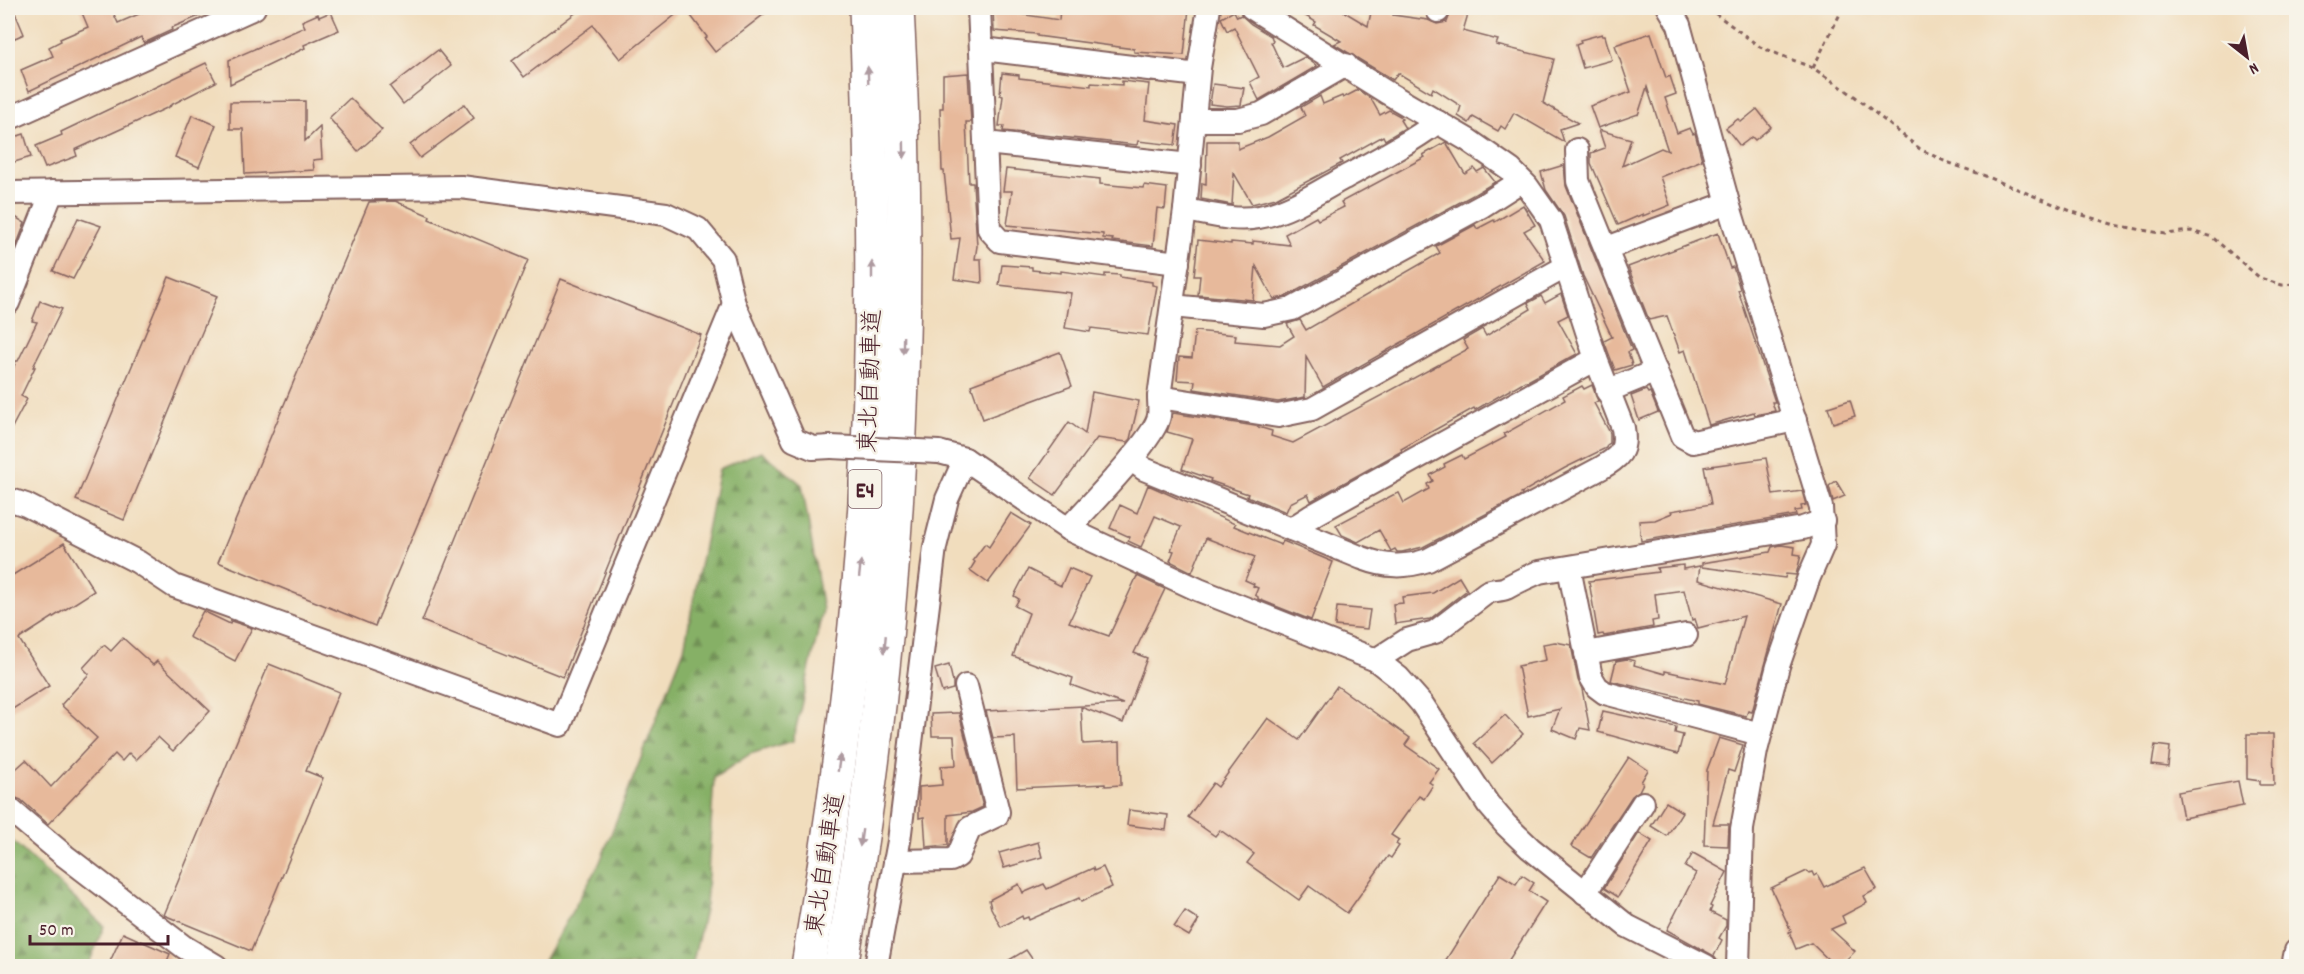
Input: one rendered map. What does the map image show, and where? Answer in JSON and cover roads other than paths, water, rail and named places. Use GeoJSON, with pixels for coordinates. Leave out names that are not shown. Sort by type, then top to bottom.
{"type":"FeatureCollection","features":[{"type":"Feature","properties":{"kind":"highway","name":"東北自動車道"},"geometry":{"type":"LineString","coordinates":[[808,966],[841,748],[861,559],[872,351],[871,129],[866,8]]}},
{"type":"Feature","properties":{"kind":"highway","name":"東北自動車道"},"geometry":{"type":"LineString","coordinates":[[841,966],[851,914],[882,675],[899,462],[903,355],[904,214],[903,119],[897,8]]}},
{"type":"Feature","properties":{"kind":"street"},"geometry":{"type":"LineString","coordinates":[[8,119],[254,8]]}},
{"type":"Feature","properties":{"kind":"street"},"geometry":{"type":"LineString","coordinates":[[979,8],[988,229],[1000,241],[1178,263]]}},
{"type":"Feature","properties":{"kind":"street"},"geometry":{"type":"LineString","coordinates":[[1068,529],[1131,459],[1159,417],[1159,397],[1185,210],[1198,75],[1209,8]]}},
{"type":"Feature","properties":{"kind":"street"},"geometry":{"type":"LineString","coordinates":[[1131,459],[1144,470],[1381,565],[1412,566],[1428,560],[1619,456],[1624,437],[1551,220],[1521,181],[1493,158],[1438,122],[1252,8]]}},
{"type":"Feature","properties":{"kind":"street"},"geometry":{"type":"LineString","coordinates":[[1669,8],[1679,25],[1728,203],[1821,507],[1823,521],[1823,545],[1809,577],[1778,666],[1760,734],[1742,829],[1738,966]]}},
{"type":"Feature","properties":{"kind":"street"},"geometry":{"type":"LineString","coordinates":[[982,49],[1198,75]]}},
{"type":"Feature","properties":{"kind":"street"},"geometry":{"type":"LineString","coordinates":[[1194,120],[1238,120],[1262,114],[1346,65]]}},
{"type":"Feature","properties":{"kind":"street"},"geometry":{"type":"LineString","coordinates":[[1185,210],[1233,218],[1259,218],[1309,197],[1419,136],[1438,122]]}},
{"type":"Feature","properties":{"kind":"street"},"geometry":{"type":"LineString","coordinates":[[986,143],[1190,165]]}},
{"type":"Feature","properties":{"kind":"street"},"geometry":{"type":"LineString","coordinates":[[1577,150],[1578,181],[1682,436],[1693,442],[1795,420]]}},
{"type":"Feature","properties":{"kind":"street"},"geometry":{"type":"LineString","coordinates":[[1172,306],[1264,315],[1292,309],[1482,206],[1521,181]]}},
{"type":"Feature","properties":{"kind":"street"},"geometry":{"type":"LineString","coordinates":[[8,193],[461,187],[666,214],[698,229],[723,259],[734,304],[794,440],[813,448],[939,452],[965,459],[1068,529],[1198,590],[1376,660],[1399,678],[1422,704],[1488,804],[1541,859],[1627,926],[1706,966]]}},
{"type":"Feature","properties":{"kind":"street"},"geometry":{"type":"LineString","coordinates":[[8,303],[52,192]]}},
{"type":"Feature","properties":{"kind":"street"},"geometry":{"type":"LineString","coordinates":[[1607,248],[1728,203]]}},
{"type":"Feature","properties":{"kind":"street"},"geometry":{"type":"LineString","coordinates":[[1159,397],[1278,416],[1312,409],[1565,267]]}},
{"type":"Feature","properties":{"kind":"street"},"geometry":{"type":"LineString","coordinates":[[8,499],[26,505],[138,562],[174,586],[560,725],[734,304]]}},
{"type":"Feature","properties":{"kind":"street"},"geometry":{"type":"LineString","coordinates":[[1292,530],[1310,517],[1596,359]]}},
{"type":"Feature","properties":{"kind":"street"},"geometry":{"type":"LineString","coordinates":[[1607,391],[1656,371]]}},
{"type":"Feature","properties":{"kind":"street"},"geometry":{"type":"LineString","coordinates":[[876,966],[895,861],[935,547],[947,499],[965,459]]}},
{"type":"Feature","properties":{"kind":"street"},"geometry":{"type":"LineString","coordinates":[[1376,660],[1407,640],[1435,632],[1491,590],[1503,590],[1539,572],[1803,528],[1823,521]]}},
{"type":"Feature","properties":{"kind":"street"},"geometry":{"type":"LineString","coordinates":[[1569,568],[1591,677],[1597,687],[1605,693],[1760,734]]}},
{"type":"Feature","properties":{"kind":"street"},"geometry":{"type":"LineString","coordinates":[[1586,653],[1686,635]]}},
{"type":"Feature","properties":{"kind":"street"},"geometry":{"type":"LineString","coordinates":[[895,861],[951,860],[958,856],[970,828],[997,815],[966,686]]}},
{"type":"Feature","properties":{"kind":"street"},"geometry":{"type":"LineString","coordinates":[[1585,893],[1643,803]]}},
{"type":"Feature","properties":{"kind":"street"},"geometry":{"type":"LineString","coordinates":[[8,808],[65,856],[184,947],[216,966]]}},
{"type":"Feature","properties":{"kind":"street"},"geometry":{"type":"LineString","coordinates":[[2293,966],[2296,951]]}}]}
